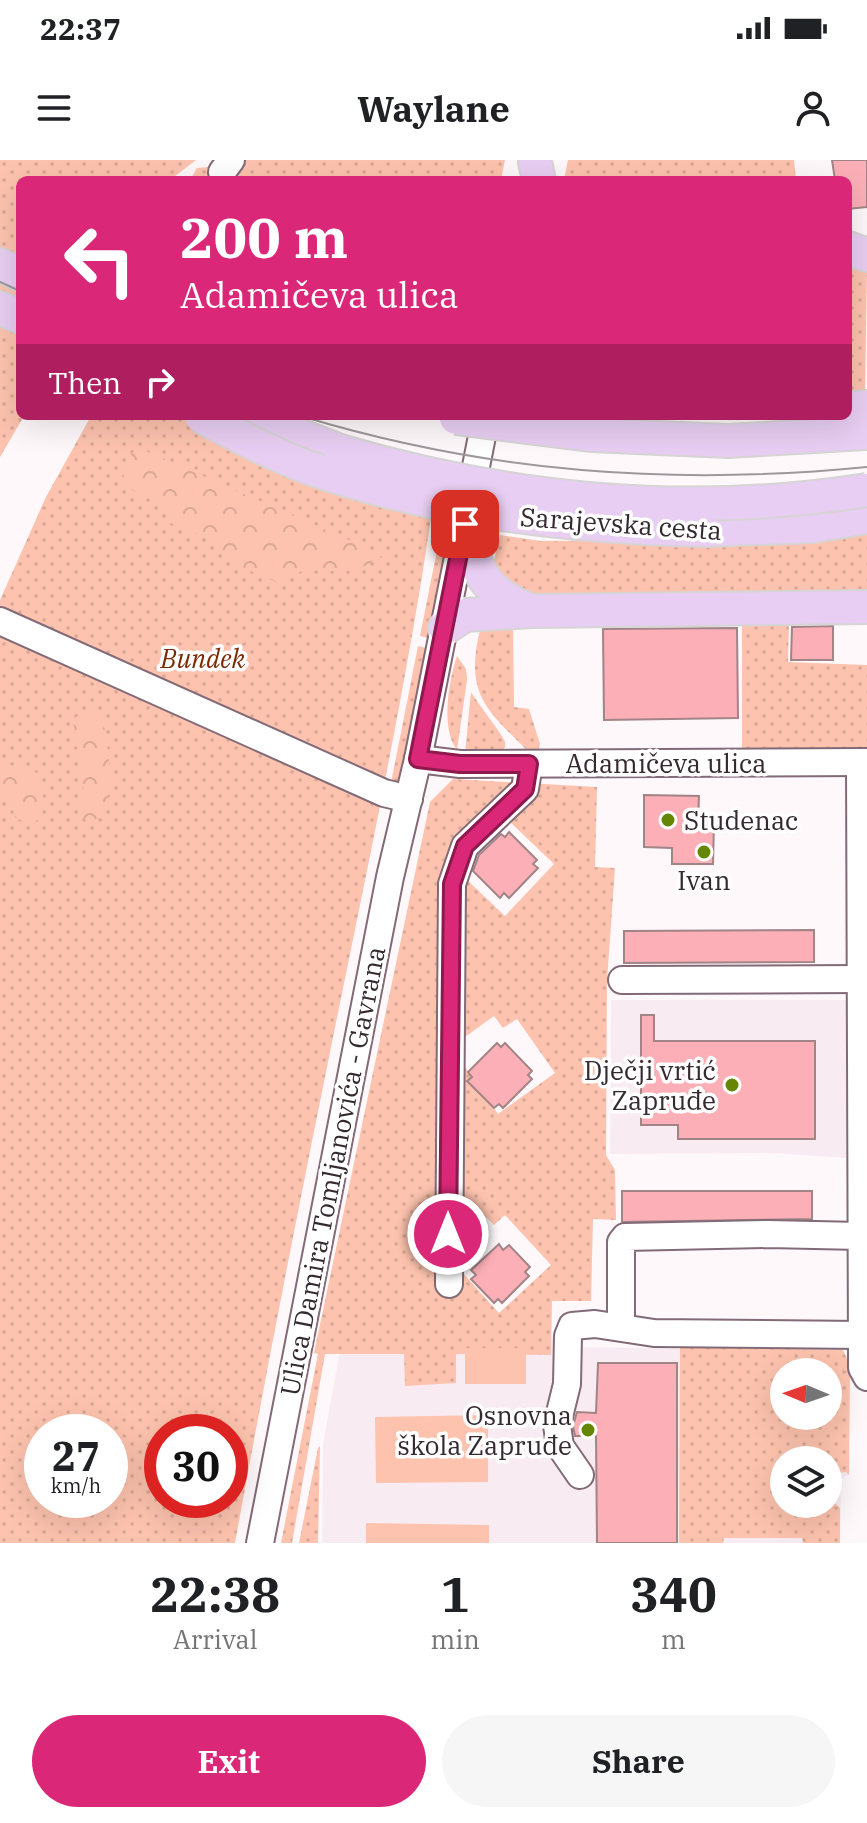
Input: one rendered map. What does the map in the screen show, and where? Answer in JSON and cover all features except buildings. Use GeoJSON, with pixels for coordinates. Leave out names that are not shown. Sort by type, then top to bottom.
{"type":"FeatureCollection","features":[{"type":"Feature","properties":{"kind":"main road","name":"Sarajevska cesta"},"geometry":{"type":"LineString","coordinates":[[208,420],[245,440],[310,467],[434,502],[531,519],[588,526],[704,530],[800,527],[867,517]]}},
{"type":"Feature","properties":{"kind":"main road","name":"Sarajevska cesta"},"geometry":{"type":"LineString","coordinates":[[260,420],[328,447],[390,466],[540,494],[636,502],[705,503],[867,490]]}},
{"type":"Feature","properties":{"kind":"main road"},"geometry":{"type":"LineString","coordinates":[[472,420],[545,431],[664,440],[728,441],[824,420]]}},
{"type":"Feature","properties":{"kind":"main road"},"geometry":{"type":"LineString","coordinates":[[465,524],[471,550],[484,580],[502,597],[532,611]]}},
{"type":"Feature","properties":{"kind":"main road"},"geometry":{"type":"LineString","coordinates":[[445,628],[465,615],[532,611],[823,610],[867,607]]}},
{"type":"Feature","properties":{"kind":"street","name":"Ulica Damira Tomljanovića - Gavrana"},"geometry":{"type":"LineString","coordinates":[[260,1543],[387,892],[418,759],[485,420]]}},
{"type":"Feature","properties":{"kind":"street"},"geometry":{"type":"LineString","coordinates":[[0,621],[384,793],[409,799]]}},
{"type":"Feature","properties":{"kind":"street","name":"Adamičeva ulica"},"geometry":{"type":"LineString","coordinates":[[418,759],[460,764],[863,762]]}},
{"type":"Feature","properties":{"kind":"street"},"geometry":{"type":"LineString","coordinates":[[863,762],[862,1368],[867,1377]]}},
{"type":"Feature","properties":{"kind":"street"},"geometry":{"type":"LineString","coordinates":[[449,1284],[452,884],[465,846],[525,789],[529,764]]}},
{"type":"Feature","properties":{"kind":"street"},"geometry":{"type":"LineString","coordinates":[[622,980],[861,979]]}},
{"type":"Feature","properties":{"kind":"street"},"geometry":{"type":"LineString","coordinates":[[621,1327],[621,1242],[625,1237],[753,1234],[863,1249]]}},
{"type":"Feature","properties":{"kind":"street"},"geometry":{"type":"LineString","coordinates":[[580,1475],[560,1446],[557,1425],[567,1384],[572,1326],[579,1323],[654,1333],[862,1335]]}},
{"type":"Feature","properties":{"kind":"shaded area","name":"Dječji vrtić Zapruđe"},"geometry":{"type":"Polygon","coordinates":[[[611,1000],[854,1000],[855,1151],[846,1158],[772,1153],[610,1154],[611,1000]]]}},
{"type":"Feature","properties":{"kind":"shaded area","name":"Osnovna škola Zapruđe"},"geometry":{"type":"Polygon","coordinates":[[[349,1301],[549,1333],[559,1347],[843,1350],[849,1475],[842,1478],[842,1446],[770,1446],[770,1518],[840,1518],[840,1543],[322,1543],[323,1444],[349,1301]]]}},
{"type":"Feature","properties":{"kind":"green space"},"geometry":{"type":"Polygon","coordinates":[[[0,160],[196,160],[175,176],[16,176],[16,420],[22,420],[0,457],[0,160]]]}},
{"type":"Feature","properties":{"kind":"green space"},"geometry":{"type":"Polygon","coordinates":[[[245,160],[505,160],[502,176],[192,176],[197,168],[242,164],[245,160]]]}},
{"type":"Feature","properties":{"kind":"green space"},"geometry":{"type":"Polygon","coordinates":[[[568,160],[794,160],[796,176],[565,176],[568,160]]]}},
{"type":"Feature","properties":{"kind":"green space"},"geometry":{"type":"Polygon","coordinates":[[[852,261],[867,267],[865,391],[852,391],[852,261]]]}},
{"type":"Feature","properties":{"kind":"green space","name":"Bundek"},"geometry":{"type":"Polygon","coordinates":[[[89,420],[190,420],[432,512],[412,634],[248,1473],[248,1414],[144,1414],[144,1518],[240,1518],[235,1543],[0,1543],[0,600],[46,497],[89,420]]]}},
{"type":"Feature","properties":{"kind":"green space"},"geometry":{"type":"Polygon","coordinates":[[[137,447],[383,555],[368,565],[349,571],[304,570],[279,583],[246,569],[202,536],[172,524],[157,503],[123,485],[125,463],[137,447]]]}},
{"type":"Feature","properties":{"kind":"green space"},"geometry":{"type":"Polygon","coordinates":[[[442,525],[449,526],[428,638],[420,636],[442,525]]]}},
{"type":"Feature","properties":{"kind":"green space"},"geometry":{"type":"Polygon","coordinates":[[[867,532],[867,594],[522,599],[491,573],[500,535],[541,541],[798,539],[867,532]]]}},
{"type":"Feature","properties":{"kind":"green space"},"geometry":{"type":"Polygon","coordinates":[[[742,621],[789,621],[788,662],[867,665],[867,748],[742,749],[742,621]]]}},
{"type":"Feature","properties":{"kind":"green space"},"geometry":{"type":"Polygon","coordinates":[[[513,625],[514,707],[529,709],[540,744],[538,751],[528,751],[500,723],[482,698],[477,685],[475,670],[480,630],[513,625]]]}},
{"type":"Feature","properties":{"kind":"green space"},"geometry":{"type":"Polygon","coordinates":[[[418,646],[426,648],[399,781],[391,783],[418,646]]]}},
{"type":"Feature","properties":{"kind":"green space"},"geometry":{"type":"Polygon","coordinates":[[[457,656],[466,669],[467,680],[457,750],[447,717],[457,656]]]}},
{"type":"Feature","properties":{"kind":"green space"},"geometry":{"type":"Polygon","coordinates":[[[471,692],[504,739],[505,746],[500,754],[465,754],[471,692]]]}},
{"type":"Feature","properties":{"kind":"green space"},"geometry":{"type":"Polygon","coordinates":[[[80,714],[102,714],[109,757],[107,803],[101,814],[91,822],[80,818],[83,790],[73,720],[80,714]]]}},
{"type":"Feature","properties":{"kind":"green space"},"geometry":{"type":"Polygon","coordinates":[[[6,765],[24,767],[39,774],[43,788],[42,818],[29,824],[16,818],[12,806],[0,794],[0,769],[6,765]]]}},
{"type":"Feature","properties":{"kind":"green space"},"geometry":{"type":"Polygon","coordinates":[[[453,779],[597,787],[595,867],[615,868],[607,981],[606,1155],[615,1170],[616,1220],[593,1219],[591,1301],[552,1301],[551,1355],[456,1354],[456,1383],[405,1386],[404,1354],[325,1354],[292,1543],[281,1543],[318,1354],[314,1353],[430,802],[453,779]],[[483,818],[445,859],[505,916],[554,864],[506,818],[483,818]],[[494,1016],[451,1047],[498,1114],[555,1073],[517,1019],[503,1028],[494,1016]],[[482,1213],[442,1250],[499,1313],[551,1265],[505,1215],[494,1225],[482,1213]]]}},
{"type":"Feature","properties":{"kind":"green space"},"geometry":{"type":"Polygon","coordinates":[[[680,1347],[843,1350],[850,1365],[849,1475],[842,1472],[842,1446],[770,1446],[770,1518],[840,1518],[840,1543],[803,1543],[802,1538],[724,1538],[723,1543],[679,1543],[680,1347]]]}},
{"type":"Feature","properties":{"kind":"green space"},"geometry":{"type":"Polygon","coordinates":[[[465,1348],[526,1348],[526,1384],[465,1384],[465,1348]]]}},
{"type":"Feature","properties":{"kind":"green space"},"geometry":{"type":"Polygon","coordinates":[[[488,1415],[488,1482],[376,1483],[375,1417],[488,1415]]]}},
{"type":"Feature","properties":{"kind":"green space"},"geometry":{"type":"Polygon","coordinates":[[[320,1446],[318,1543],[299,1543],[318,1448],[320,1446]]]}},
{"type":"Feature","properties":{"kind":"green space"},"geometry":{"type":"Polygon","coordinates":[[[366,1523],[489,1525],[489,1543],[366,1543],[366,1523]]]}},
{"type":"Feature","properties":{"kind":"tram line"},"geometry":{"type":"LineString","coordinates":[[0,282],[16,289]]}},
{"type":"Feature","properties":{"kind":"tram line"},"geometry":{"type":"LineString","coordinates":[[316,420],[441,451],[582,470],[723,475],[867,467]]}},
{"type":"Feature","properties":{"kind":"place","name":"Studenac"},"geometry":{"type":"Point","coordinates":[668,820]}},
{"type":"Feature","properties":{"kind":"place","name":"Ivan"},"geometry":{"type":"Point","coordinates":[704,852]}},
{"type":"Feature","properties":{"kind":"place","name":"Dječji vrtić Zapruđe"},"geometry":{"type":"Point","coordinates":[732,1085]}},
{"type":"Feature","properties":{"kind":"place","name":"Osnovna škola Zapruđe"},"geometry":{"type":"Point","coordinates":[588,1430]}},
{"type":"Feature","properties":{"kind":"route"},"geometry":{"type":"LineString","coordinates":[[448,1234],[452,884],[465,846],[525,789],[529,764],[460,764],[418,759],[465,524]]}}]}
